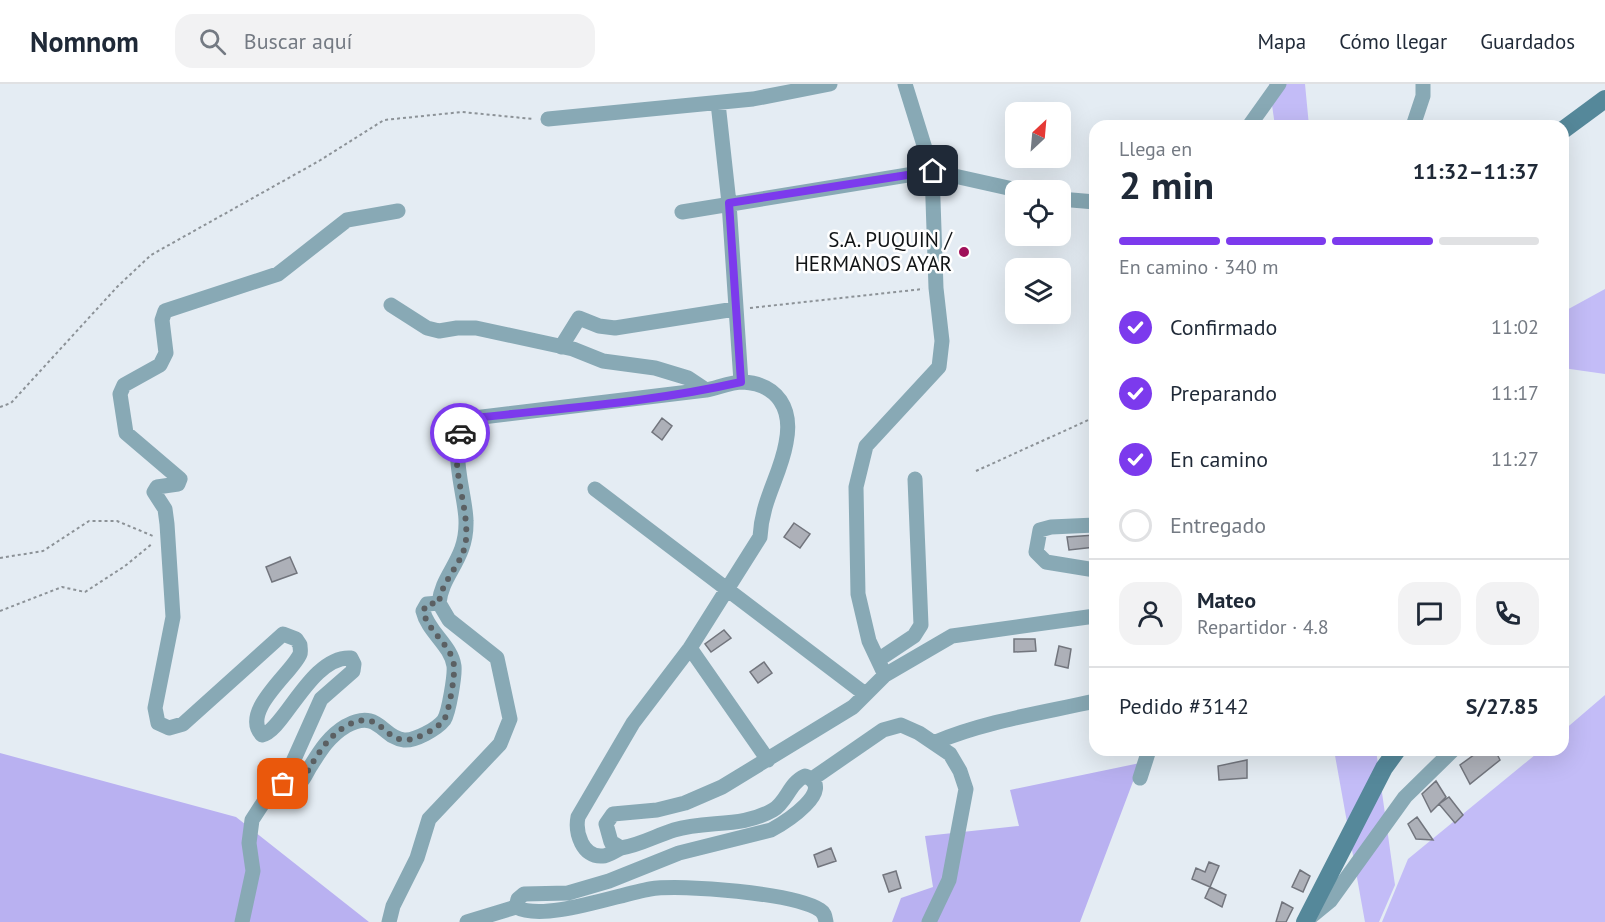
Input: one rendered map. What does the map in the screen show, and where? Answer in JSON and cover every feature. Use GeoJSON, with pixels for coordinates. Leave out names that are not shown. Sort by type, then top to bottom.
{"type":"FeatureCollection","features":[{"type":"Feature","properties":{"kind":"street"},"geometry":{"type":"LineString","coordinates":[[548,119],[753,99],[830,84]]}},
{"type":"Feature","properties":{"kind":"street"},"geometry":{"type":"LineString","coordinates":[[885,675],[870,641],[858,594],[856,487],[866,446],[939,367],[942,340],[936,288],[933,171],[905,84]]}},
{"type":"Feature","properties":{"kind":"street"},"geometry":{"type":"LineString","coordinates":[[1253,120],[1279,84]]}},
{"type":"Feature","properties":{"kind":"street"},"geometry":{"type":"LineString","coordinates":[[1415,120],[1423,96],[1423,84]]}},
{"type":"Feature","properties":{"kind":"street"},"geometry":{"type":"LineString","coordinates":[[1569,126],[1605,99]]}},
{"type":"Feature","properties":{"kind":"street"},"geometry":{"type":"LineString","coordinates":[[718,103],[729,203],[741,382]]}},
{"type":"Feature","properties":{"kind":"street"},"geometry":{"type":"LineString","coordinates":[[682,212],[933,171],[1005,187]]}},
{"type":"Feature","properties":{"kind":"street"},"geometry":{"type":"LineString","coordinates":[[1071,200],[1089,201]]}},
{"type":"Feature","properties":{"kind":"street"},"geometry":{"type":"LineString","coordinates":[[242,922],[253,872],[249,843],[252,820],[265,800],[283,784],[321,699],[353,671],[354,664],[351,658],[342,657],[333,662],[299,692],[272,730],[262,735],[258,723],[262,705],[277,681],[300,655],[300,645],[296,639],[283,633],[183,724],[169,728],[158,723],[154,708],[173,617],[165,509],[154,492],[157,487],[178,484],[180,479],[126,433],[120,394],[124,385],[160,365],[166,353],[162,320],[165,311],[278,274],[347,220],[398,211]]}},
{"type":"Feature","properties":{"kind":"street"},"geometry":{"type":"LineString","coordinates":[[391,305],[427,328],[439,331],[457,327],[476,328],[561,347],[603,361],[655,368],[688,378],[706,390]]}},
{"type":"Feature","properties":{"kind":"street"},"geometry":{"type":"LineString","coordinates":[[561,347],[579,318],[599,326],[615,328],[735,309]]}},
{"type":"Feature","properties":{"kind":"street"},"geometry":{"type":"LineString","coordinates":[[389,922],[393,906],[417,858],[429,819],[500,744],[510,720],[497,658],[449,620],[439,603],[441,593],[466,542],[466,518],[457,441],[466,422],[474,418],[706,390],[741,382],[765,387],[780,396],[786,407],[786,443],[766,496],[761,517],[760,537],[690,648],[633,723],[578,817],[576,828],[579,838],[593,854],[604,856],[621,848],[645,843],[674,830],[748,821],[776,809],[796,780],[805,776],[812,779],[815,785],[814,793],[807,804],[783,824],[771,830],[679,853],[609,881],[568,892],[524,894],[518,899],[516,907]]}},
{"type":"Feature","properties":{"kind":"street"},"geometry":{"type":"LineString","coordinates":[[878,660],[914,636],[921,625],[915,479]]}},
{"type":"Feature","properties":{"kind":"street"},"geometry":{"type":"LineString","coordinates":[[595,489],[725,590],[801,643],[865,694]]}},
{"type":"Feature","properties":{"kind":"street"},"geometry":{"type":"LineString","coordinates":[[1089,525],[1051,527],[1041,530],[1036,552],[1046,562],[1089,569]]}},
{"type":"Feature","properties":{"kind":"street"},"geometry":{"type":"LineString","coordinates":[[283,784],[293,786],[300,783],[324,745],[346,726],[364,720],[383,726],[394,737],[410,740],[436,727],[445,719],[454,664],[450,654],[426,624],[423,611],[427,604],[439,603]]}},
{"type":"Feature","properties":{"kind":"street"},"geometry":{"type":"LineString","coordinates":[[621,848],[611,842],[607,835],[606,824],[613,814],[657,810],[685,803],[722,787],[854,707],[885,675],[951,636],[1089,617]]}},
{"type":"Feature","properties":{"kind":"street"},"geometry":{"type":"LineString","coordinates":[[690,648],[768,760]]}},
{"type":"Feature","properties":{"kind":"street"},"geometry":{"type":"LineString","coordinates":[[936,742],[985,726],[1089,702]]}},
{"type":"Feature","properties":{"kind":"street"},"geometry":{"type":"LineString","coordinates":[[812,779],[883,730],[901,725],[936,742],[956,762],[966,789],[949,880],[929,922]]}},
{"type":"Feature","properties":{"kind":"street"},"geometry":{"type":"LineString","coordinates":[[1140,778],[1147,756]]}},
{"type":"Feature","properties":{"kind":"street"},"geometry":{"type":"LineString","coordinates":[[1305,921],[1384,768],[1393,756]]}},
{"type":"Feature","properties":{"kind":"street"},"geometry":{"type":"LineString","coordinates":[[1305,921],[1330,901],[1405,797],[1448,756]]}},
{"type":"Feature","properties":{"kind":"street"},"geometry":{"type":"LineString","coordinates":[[516,907],[524,915],[545,919],[603,905],[649,889],[685,888],[743,892],[793,901],[819,909],[825,922]]}},
{"type":"Feature","properties":{"kind":"street"},"geometry":{"type":"LineString","coordinates":[[467,922],[516,907]]}},
{"type":"Feature","properties":{"kind":"path"},"geometry":{"type":"LineString","coordinates":[[0,407],[10,403],[117,287],[151,255],[320,160],[384,120],[462,112],[548,119]]}},
{"type":"Feature","properties":{"kind":"path"},"geometry":{"type":"LineString","coordinates":[[735,309],[936,288]]}},
{"type":"Feature","properties":{"kind":"path"},"geometry":{"type":"LineString","coordinates":[[976,471],[1089,420]]}},
{"type":"Feature","properties":{"kind":"path"},"geometry":{"type":"LineString","coordinates":[[0,558],[43,551],[89,521],[117,521],[159,539],[125,566],[85,592],[62,587],[0,611]]}},
{"type":"Feature","properties":{"kind":"shaded area"},"geometry":{"type":"Polygon","coordinates":[[[1269,84],[1305,84],[1308,120],[1274,120],[1269,84]]]}},
{"type":"Feature","properties":{"kind":"shaded area"},"geometry":{"type":"Polygon","coordinates":[[[1605,289],[1605,374],[1569,369],[1569,309],[1605,289]]]}},
{"type":"Feature","properties":{"kind":"shaded area"},"geometry":{"type":"Polygon","coordinates":[[[1605,695],[1605,922],[1382,922],[1408,859],[1534,756],[1569,756],[1569,726],[1605,695]]]}},
{"type":"Feature","properties":{"kind":"shaded area"},"geometry":{"type":"Polygon","coordinates":[[[0,753],[236,817],[369,922],[0,922],[0,753]]]}},
{"type":"Feature","properties":{"kind":"shaded area"},"geometry":{"type":"Polygon","coordinates":[[[1335,756],[1377,756],[1395,885],[1379,922],[1365,922],[1335,756]]]}},
{"type":"Feature","properties":{"kind":"shaded area"},"geometry":{"type":"Polygon","coordinates":[[[1140,763],[1080,922],[892,922],[901,898],[933,887],[925,836],[1019,826],[1010,790],[1140,763]]]}},
{"type":"Feature","properties":{"kind":"building"},"geometry":{"type":"Polygon","coordinates":[[[662,418],[672,426],[662,440],[652,432],[662,418]]]}},
{"type":"Feature","properties":{"kind":"building"},"geometry":{"type":"Polygon","coordinates":[[[794,523],[810,534],[800,548],[784,537],[794,523]]]}},
{"type":"Feature","properties":{"kind":"building"},"geometry":{"type":"Polygon","coordinates":[[[1089,535],[1089,548],[1069,550],[1067,537],[1089,535]]]}},
{"type":"Feature","properties":{"kind":"building"},"geometry":{"type":"Polygon","coordinates":[[[290,557],[297,573],[272,582],[266,567],[290,557]]]}},
{"type":"Feature","properties":{"kind":"building"},"geometry":{"type":"Polygon","coordinates":[[[724,630],[731,638],[711,652],[705,644],[724,630]]]}},
{"type":"Feature","properties":{"kind":"building"},"geometry":{"type":"Polygon","coordinates":[[[1014,639],[1035,639],[1036,651],[1014,652],[1014,639]]]}},
{"type":"Feature","properties":{"kind":"building"},"geometry":{"type":"Polygon","coordinates":[[[1059,646],[1071,649],[1068,668],[1055,665],[1059,646]]]}},
{"type":"Feature","properties":{"kind":"building"},"geometry":{"type":"Polygon","coordinates":[[[764,662],[772,673],[758,683],[750,672],[764,662]]]}},
{"type":"Feature","properties":{"kind":"building"},"geometry":{"type":"Polygon","coordinates":[[[1472,756],[1498,756],[1500,760],[1470,784],[1460,765],[1472,756]]]}},
{"type":"Feature","properties":{"kind":"building"},"geometry":{"type":"Polygon","coordinates":[[[1247,760],[1247,778],[1219,780],[1218,766],[1247,760]]]}},
{"type":"Feature","properties":{"kind":"building"},"geometry":{"type":"Polygon","coordinates":[[[1436,781],[1446,797],[1431,812],[1422,794],[1436,781]]]}},
{"type":"Feature","properties":{"kind":"building"},"geometry":{"type":"Polygon","coordinates":[[[1449,797],[1463,815],[1455,823],[1439,804],[1449,797]]]}},
{"type":"Feature","properties":{"kind":"building"},"geometry":{"type":"Polygon","coordinates":[[[1417,817],[1433,840],[1416,839],[1408,824],[1417,817]]]}},
{"type":"Feature","properties":{"kind":"building"},"geometry":{"type":"Polygon","coordinates":[[[831,848],[836,861],[818,867],[814,855],[831,848]]]}},
{"type":"Feature","properties":{"kind":"building"},"geometry":{"type":"Polygon","coordinates":[[[1209,862],[1219,866],[1210,887],[1192,879],[1196,868],[1205,872],[1209,862]]]}},
{"type":"Feature","properties":{"kind":"building"},"geometry":{"type":"Polygon","coordinates":[[[1300,870],[1310,876],[1303,892],[1292,887],[1300,870]]]}},
{"type":"Feature","properties":{"kind":"building"},"geometry":{"type":"Polygon","coordinates":[[[896,871],[901,888],[889,892],[883,875],[896,871]]]}},
{"type":"Feature","properties":{"kind":"building"},"geometry":{"type":"Polygon","coordinates":[[[1210,887],[1226,895],[1222,907],[1205,898],[1210,887]]]}},
{"type":"Feature","properties":{"kind":"building"},"geometry":{"type":"Polygon","coordinates":[[[1282,902],[1293,908],[1286,922],[1276,922],[1282,902]]]}},
{"type":"Feature","properties":{"kind":"way so far"},"geometry":{"type":"LineString","coordinates":[[283,784],[293,786],[300,783],[324,745],[346,726],[364,720],[383,726],[394,737],[410,740],[436,727],[445,719],[454,664],[450,654],[426,624],[423,608],[427,604],[439,603],[441,593],[466,542],[466,518],[457,441],[460,433]]}},
{"type":"Feature","properties":{"kind":"place","name":"S.A. PUQUIN / HERMANOS AYAR"},"geometry":{"type":"Point","coordinates":[964,252]}},
{"type":"Feature","properties":{"kind":"route"},"geometry":{"type":"LineString","coordinates":[[460,433],[466,422],[474,418],[629,401],[706,390],[741,382],[729,203],[933,171]]}}]}
